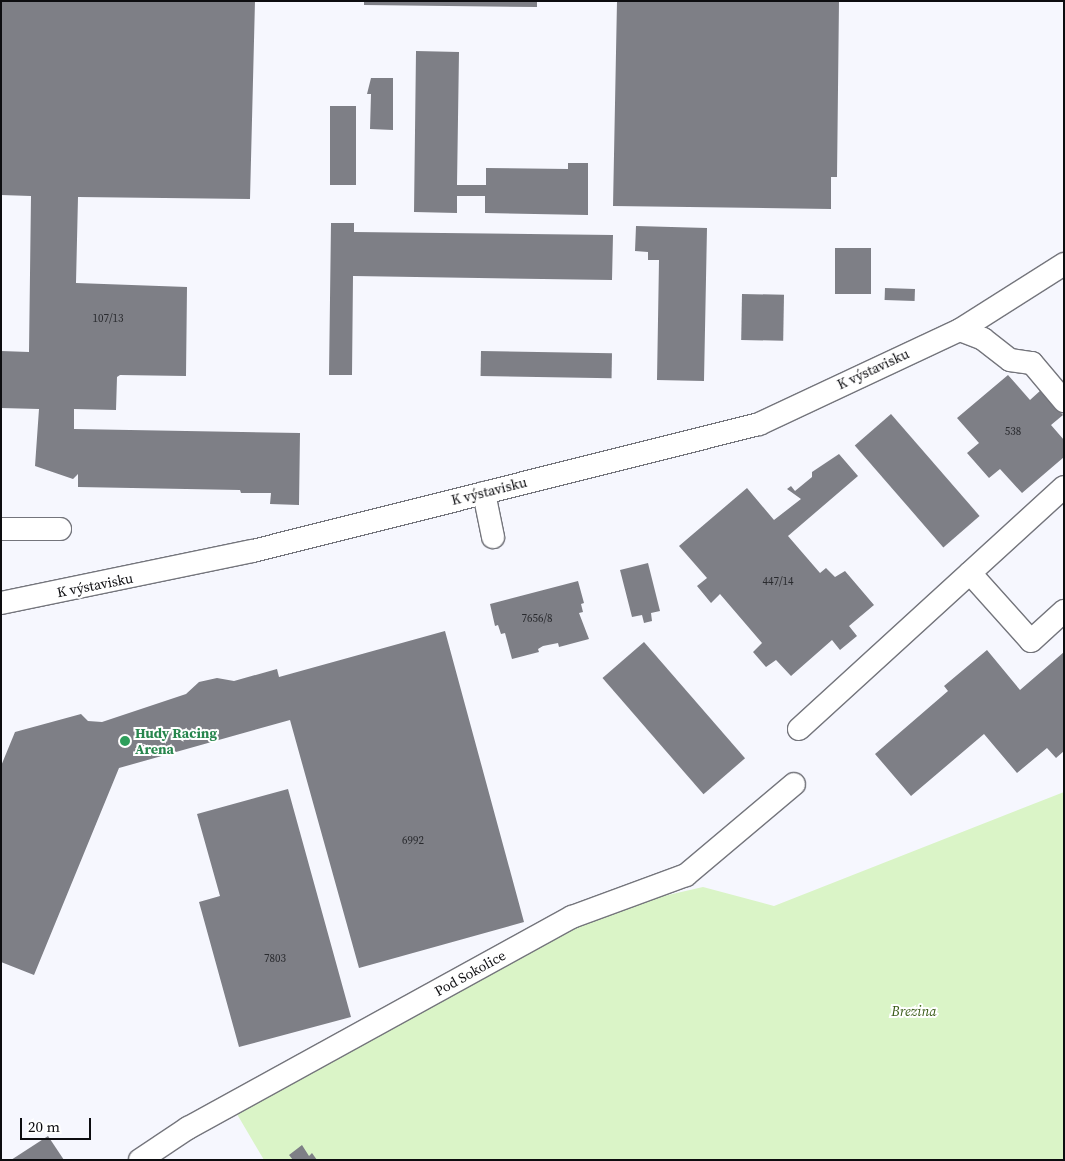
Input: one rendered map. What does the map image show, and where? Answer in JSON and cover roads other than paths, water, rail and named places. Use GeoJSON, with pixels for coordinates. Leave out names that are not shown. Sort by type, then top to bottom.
{"type":"FeatureCollection","features":[{"type":"Feature","properties":{"kind":"street","name":"K výstavisku"},"geometry":{"type":"LineString","coordinates":[[1,603],[253,551],[759,424],[960,330],[1064,264]]}},
{"type":"Feature","properties":{"kind":"street"},"geometry":{"type":"LineString","coordinates":[[960,330],[984,339],[1010,360],[1032,363],[1064,400]]}},
{"type":"Feature","properties":{"kind":"street"},"geometry":{"type":"LineString","coordinates":[[799,729],[1064,487]]}},
{"type":"Feature","properties":{"kind":"street"},"geometry":{"type":"LineString","coordinates":[[484,493],[493,537]]}},
{"type":"Feature","properties":{"kind":"street"},"geometry":{"type":"LineString","coordinates":[[1,528],[60,529]]}},
{"type":"Feature","properties":{"kind":"street"},"geometry":{"type":"LineString","coordinates":[[970,573],[1031,641],[1064,611]]}},
{"type":"Feature","properties":{"kind":"street","name":"Pod Sokolice"},"geometry":{"type":"LineString","coordinates":[[140,1160],[188,1128],[572,916],[686,875],[794,784]]}},
{"type":"Feature","properties":{"kind":"place","name":"Hudy Racing Arena"},"geometry":{"type":"Point","coordinates":[125,741]}},
{"type":"Feature","properties":{"kind":"park label","name":"Brezina"},"geometry":{"type":"Point","coordinates":[914,1011]}}]}
